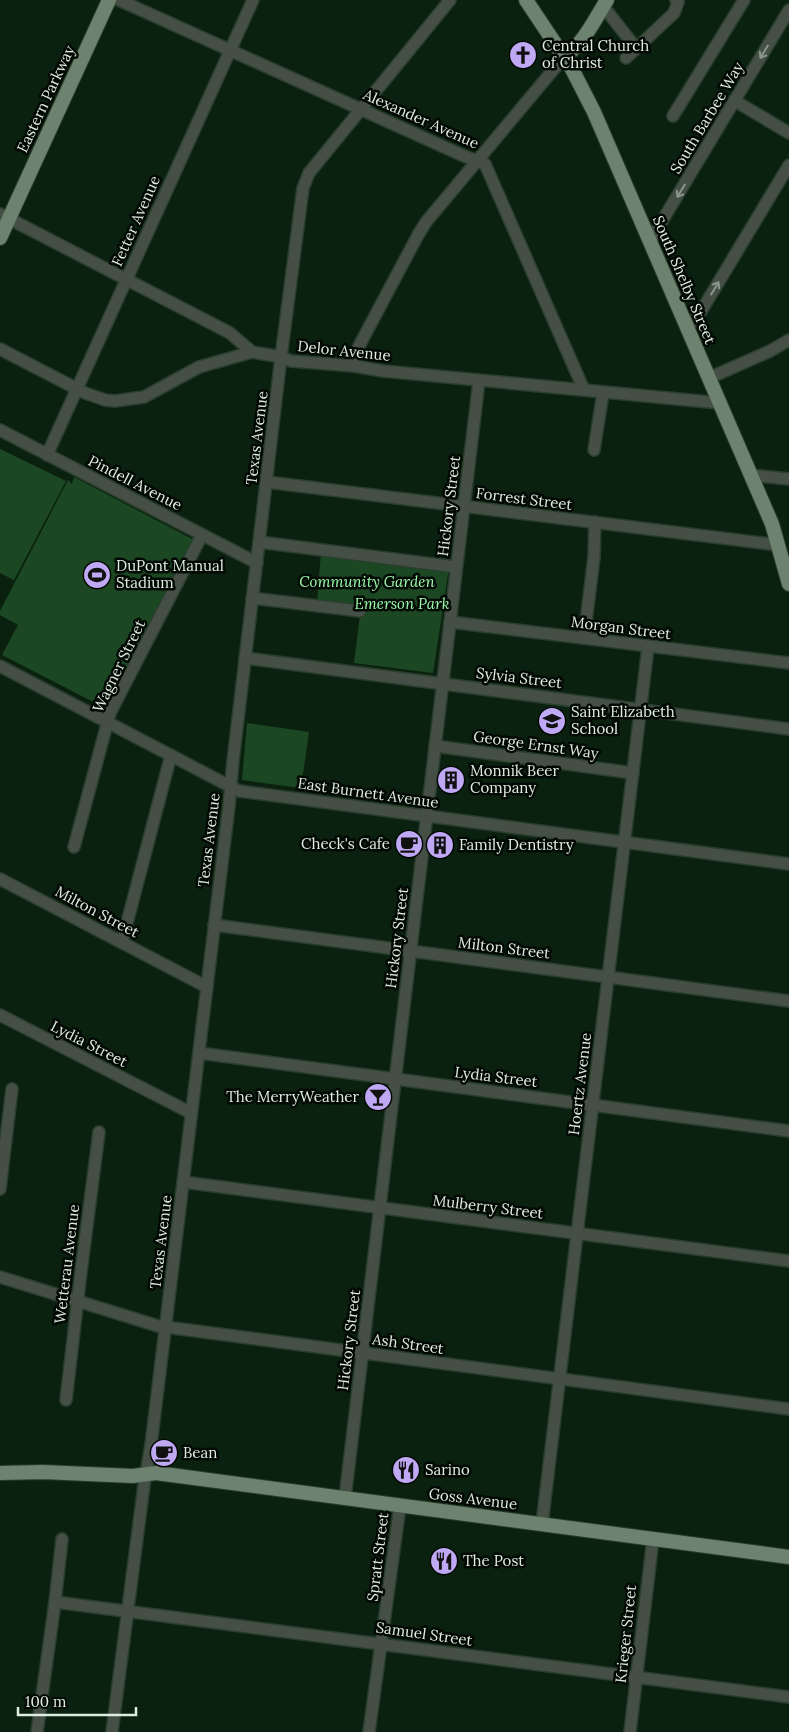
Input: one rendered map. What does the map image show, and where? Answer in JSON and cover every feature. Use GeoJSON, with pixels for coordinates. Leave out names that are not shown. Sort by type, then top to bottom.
{"type":"FeatureCollection","features":[{"type":"Feature","properties":{"kind":"main road","name":"Eastern Parkway"},"geometry":{"type":"LineString","coordinates":[[0,238],[4,216],[109,0]]}},
{"type":"Feature","properties":{"kind":"main road","name":"South Shelby Street"},"geometry":{"type":"LineString","coordinates":[[526,0],[564,56],[594,112],[772,524],[789,584]]}},
{"type":"Feature","properties":{"kind":"main road"},"geometry":{"type":"LineString","coordinates":[[564,56],[575,49],[586,36],[605,3]]}},
{"type":"Feature","properties":{"kind":"main road","name":"Goss Avenue"},"geometry":{"type":"LineString","coordinates":[[0,1464],[22,1466],[34,1472]]}},
{"type":"Feature","properties":{"kind":"main road","name":"Goss Avenue"},"geometry":{"type":"LineString","coordinates":[[0,1473],[34,1472],[134,1476],[156,1473],[789,1557]]}},
{"type":"Feature","properties":{"kind":"street","name":"Alexander Avenue"},"geometry":{"type":"LineString","coordinates":[[119,0],[485,164],[584,390]]}},
{"type":"Feature","properties":{"kind":"street","name":"Fetter Avenue"},"geometry":{"type":"LineString","coordinates":[[47,454],[253,0]]}},
{"type":"Feature","properties":{"kind":"street","name":"Texas Avenue"},"geometry":{"type":"LineString","coordinates":[[112,1732],[199,1054],[267,482],[280,357],[301,197],[309,173],[450,0]]}},
{"type":"Feature","properties":{"kind":"street"},"geometry":{"type":"LineString","coordinates":[[626,58],[674,12],[678,2],[676,0]]}},
{"type":"Feature","properties":{"kind":"street"},"geometry":{"type":"LineString","coordinates":[[673,116],[744,0]]}},
{"type":"Feature","properties":{"kind":"street"},"geometry":{"type":"LineString","coordinates":[[605,3],[636,48]]}},
{"type":"Feature","properties":{"kind":"street","name":"South Barbee Way"},"geometry":{"type":"LineString","coordinates":[[650,241],[789,10]]}},
{"type":"Feature","properties":{"kind":"street"},"geometry":{"type":"LineString","coordinates":[[354,366],[360,346],[418,235],[564,56]]}},
{"type":"Feature","properties":{"kind":"street"},"geometry":{"type":"LineString","coordinates":[[735,101],[789,133]]}},
{"type":"Feature","properties":{"kind":"street"},"geometry":{"type":"LineString","coordinates":[[688,328],[700,313],[789,164]]}},
{"type":"Feature","properties":{"kind":"street"},"geometry":{"type":"LineString","coordinates":[[4,216],[230,333],[252,352]]}},
{"type":"Feature","properties":{"kind":"street"},"geometry":{"type":"LineString","coordinates":[[709,378],[770,351],[789,340]]}},
{"type":"Feature","properties":{"kind":"street"},"geometry":{"type":"LineString","coordinates":[[0,349],[77,389],[105,400],[120,401],[135,400],[153,394],[199,367],[252,352]]}},
{"type":"Feature","properties":{"kind":"street","name":"Delor Avenue"},"geometry":{"type":"LineString","coordinates":[[252,352],[291,361],[354,366],[383,371],[479,381],[720,403]]}},
{"type":"Feature","properties":{"kind":"street","name":"Hickory Street"},"geometry":{"type":"LineString","coordinates":[[345,1498],[479,381]]}},
{"type":"Feature","properties":{"kind":"street"},"geometry":{"type":"LineString","coordinates":[[594,450],[603,393]]}},
{"type":"Feature","properties":{"kind":"street","name":"Pindell Avenue"},"geometry":{"type":"LineString","coordinates":[[0,430],[257,563]]}},
{"type":"Feature","properties":{"kind":"street"},"geometry":{"type":"LineString","coordinates":[[751,475],[789,479]]}},
{"type":"Feature","properties":{"kind":"street","name":"Forrest Street"},"geometry":{"type":"LineString","coordinates":[[267,482],[778,545]]}},
{"type":"Feature","properties":{"kind":"street"},"geometry":{"type":"LineString","coordinates":[[584,638],[594,557],[595,522]]}},
{"type":"Feature","properties":{"kind":"street","name":"Wagner Street"},"geometry":{"type":"LineString","coordinates":[[74,847],[110,713],[202,535]]}},
{"type":"Feature","properties":{"kind":"street"},"geometry":{"type":"LineString","coordinates":[[259,542],[456,567]]}},
{"type":"Feature","properties":{"kind":"street"},"geometry":{"type":"LineString","coordinates":[[252,598],[360,611]]}},
{"type":"Feature","properties":{"kind":"street","name":"Morgan Street"},"geometry":{"type":"LineString","coordinates":[[450,622],[789,663]]}},
{"type":"Feature","properties":{"kind":"street","name":"Hoertz Avenue"},"geometry":{"type":"LineString","coordinates":[[542,1524],[648,647]]}},
{"type":"Feature","properties":{"kind":"street","name":"Sylvia Street"},"geometry":{"type":"LineString","coordinates":[[245,658],[789,729]]}},
{"type":"Feature","properties":{"kind":"street","name":"East Burnett Avenue"},"geometry":{"type":"LineString","coordinates":[[0,666],[240,790],[264,795],[789,864]]}},
{"type":"Feature","properties":{"kind":"street","name":"George Ernst Way"},"geometry":{"type":"LineString","coordinates":[[435,746],[634,773]]}},
{"type":"Feature","properties":{"kind":"street"},"geometry":{"type":"LineString","coordinates":[[122,942],[171,755]]}},
{"type":"Feature","properties":{"kind":"street","name":"Milton Street"},"geometry":{"type":"LineString","coordinates":[[0,879],[207,986]]}},
{"type":"Feature","properties":{"kind":"street","name":"Milton Street"},"geometry":{"type":"LineString","coordinates":[[214,925],[789,1000]]}},
{"type":"Feature","properties":{"kind":"street","name":"Lydia Street"},"geometry":{"type":"LineString","coordinates":[[0,1015],[191,1114]]}},
{"type":"Feature","properties":{"kind":"street","name":"Lydia Street"},"geometry":{"type":"LineString","coordinates":[[199,1054],[789,1131]]}},
{"type":"Feature","properties":{"kind":"street"},"geometry":{"type":"LineString","coordinates":[[0,1189],[12,1089]]}},
{"type":"Feature","properties":{"kind":"street","name":"Wetterau Avenue"},"geometry":{"type":"LineString","coordinates":[[66,1400],[99,1132]]}},
{"type":"Feature","properties":{"kind":"street","name":"Mulberry Street"},"geometry":{"type":"LineString","coordinates":[[183,1182],[789,1261]]}},
{"type":"Feature","properties":{"kind":"street","name":"Ash Street"},"geometry":{"type":"LineString","coordinates":[[0,1277],[165,1327],[789,1409]]}},
{"type":"Feature","properties":{"kind":"street","name":"Spratt Street"},"geometry":{"type":"LineString","coordinates":[[369,1732],[400,1506]]}},
{"type":"Feature","properties":{"kind":"street","name":"Krieger Street"},"geometry":{"type":"LineString","coordinates":[[630,1732],[653,1539]]}},
{"type":"Feature","properties":{"kind":"street"},"geometry":{"type":"LineString","coordinates":[[37,1732],[62,1540]]}},
{"type":"Feature","properties":{"kind":"street","name":"Samuel Street"},"geometry":{"type":"LineString","coordinates":[[55,1602],[789,1697]]}},
{"type":"Feature","properties":{"kind":"green space"},"geometry":{"type":"Polygon","coordinates":[[[0,449],[66,481],[14,580],[0,573],[0,449]]]}},
{"type":"Feature","properties":{"kind":"green space","name":"DuPont Manual Stadium"},"geometry":{"type":"Polygon","coordinates":[[[74,477],[194,540],[107,709],[2,655],[18,625],[0,615],[0,611],[68,480],[72,484],[74,477]]]}},
{"type":"Feature","properties":{"kind":"green space","name":"Emerson Park"},"geometry":{"type":"Polygon","coordinates":[[[321,552],[449,568],[433,673],[354,663],[361,607],[317,603],[321,552]]]}},
{"type":"Feature","properties":{"kind":"green space"},"geometry":{"type":"Polygon","coordinates":[[[247,723],[309,732],[301,788],[242,780],[247,723]]]}},
{"type":"Feature","properties":{"kind":"place","name":"Central Church of Christ"},"geometry":{"type":"Point","coordinates":[523,55]}},
{"type":"Feature","properties":{"kind":"place","name":"DuPont Manual Stadium"},"geometry":{"type":"Point","coordinates":[97,575]}},
{"type":"Feature","properties":{"kind":"place","name":"Saint Elizabeth School"},"geometry":{"type":"Point","coordinates":[552,721]}},
{"type":"Feature","properties":{"kind":"place","name":"Monnik Beer Company"},"geometry":{"type":"Point","coordinates":[451,780]}},
{"type":"Feature","properties":{"kind":"place","name":"Check's Cafe"},"geometry":{"type":"Point","coordinates":[409,844]}},
{"type":"Feature","properties":{"kind":"place","name":"Family Dentistry"},"geometry":{"type":"Point","coordinates":[440,845]}},
{"type":"Feature","properties":{"kind":"place","name":"The MerryWeather"},"geometry":{"type":"Point","coordinates":[378,1097]}},
{"type":"Feature","properties":{"kind":"place","name":"Bean"},"geometry":{"type":"Point","coordinates":[164,1453]}},
{"type":"Feature","properties":{"kind":"place","name":"Sarino"},"geometry":{"type":"Point","coordinates":[406,1470]}},
{"type":"Feature","properties":{"kind":"place","name":"The Post"},"geometry":{"type":"Point","coordinates":[444,1561]}},
{"type":"Feature","properties":{"kind":"park label","name":"Community Garden"},"geometry":{"type":"Point","coordinates":[367,582]}}]}
